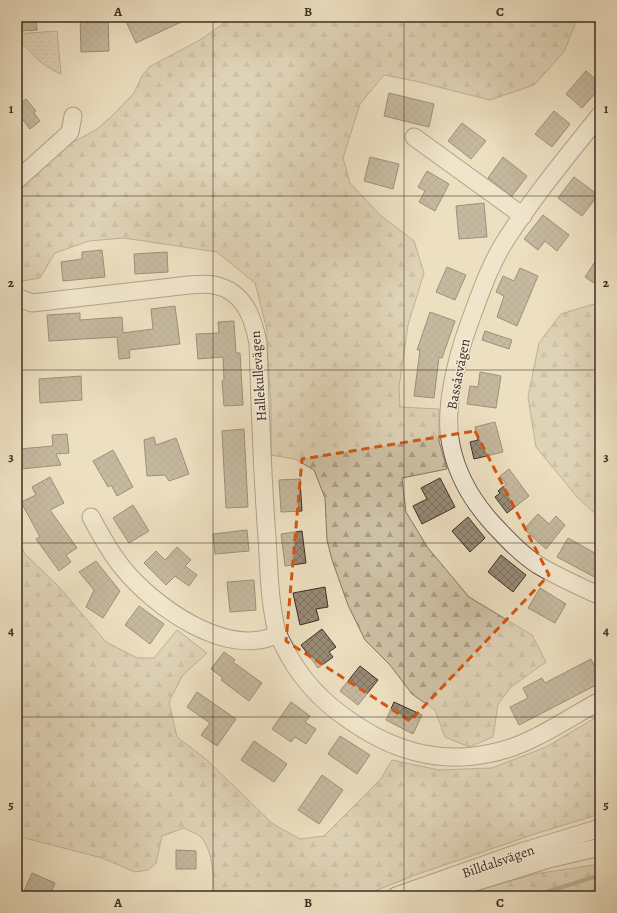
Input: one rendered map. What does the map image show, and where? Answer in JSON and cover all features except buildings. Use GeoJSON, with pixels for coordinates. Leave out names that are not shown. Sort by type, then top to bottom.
{"type":"FeatureCollection","features":[{"type":"Feature","properties":{"kind":"street","name":"Bassåsvägen"},"geometry":{"type":"LineString","coordinates":[[600,115],[522,216],[493,263],[462,342],[452,388],[449,413],[450,444],[456,465],[469,491],[485,514],[508,540],[537,564],[569,582],[600,596]]}},
{"type":"Feature","properties":{"kind":"street"},"geometry":{"type":"LineString","coordinates":[[17,180],[70,132],[73,116]]}},
{"type":"Feature","properties":{"kind":"street"},"geometry":{"type":"LineString","coordinates":[[414,138],[522,216]]}},
{"type":"Feature","properties":{"kind":"street","name":"Hallekullevägen"},"geometry":{"type":"LineString","coordinates":[[19,298],[32,303],[189,285],[213,285],[225,288],[237,295],[246,306],[255,326],[258,343],[264,488],[271,600],[278,634],[296,670],[311,688],[324,702],[361,729],[394,746],[422,754],[462,757],[501,751],[527,741],[600,701]]}},
{"type":"Feature","properties":{"kind":"street"},"geometry":{"type":"LineString","coordinates":[[91,517],[107,546],[122,568],[142,589],[167,609],[191,623],[228,638],[242,641],[261,640],[278,634]]}},
{"type":"Feature","properties":{"kind":"street","name":"Billdalsvägen"},"geometry":{"type":"LineString","coordinates":[[396,896],[518,853],[600,828]]}},
{"type":"Feature","properties":{"kind":"street","name":"Billdalsvägen"},"geometry":{"type":"LineString","coordinates":[[430,896],[549,859],[600,847]]}},
{"type":"Feature","properties":{"kind":"highlighted area"},"geometry":{"type":"Polygon","coordinates":[[[475,431],[549,575],[410,721],[286,641],[302,459],[475,431]]]}},
{"type":"Feature","properties":{"kind":"green space"},"geometry":{"type":"Polygon","coordinates":[[[233,17],[578,17],[564,52],[534,85],[490,100],[415,81],[384,75],[360,104],[343,158],[350,183],[380,215],[414,241],[424,273],[408,325],[399,387],[400,407],[439,409],[439,441],[447,469],[402,478],[406,512],[428,548],[469,597],[532,635],[546,662],[511,687],[498,704],[493,737],[469,747],[445,737],[435,710],[412,694],[390,665],[365,640],[348,605],[332,560],[327,540],[325,498],[314,470],[295,459],[271,455],[271,407],[267,330],[255,283],[217,252],[124,238],[89,241],[55,253],[40,278],[17,282],[17,190],[73,142],[96,130],[112,116],[134,93],[142,76],[149,67],[200,40],[233,17]]]}},
{"type":"Feature","properties":{"kind":"green space"},"geometry":{"type":"Polygon","coordinates":[[[57,31],[61,74],[42,63],[17,38],[17,34],[57,31]]]}},
{"type":"Feature","properties":{"kind":"green space"},"geometry":{"type":"Polygon","coordinates":[[[600,300],[600,518],[578,498],[536,447],[528,397],[539,343],[561,314],[594,304],[600,300]]]}},
{"type":"Feature","properties":{"kind":"green space"},"geometry":{"type":"Polygon","coordinates":[[[17,538],[25,554],[59,587],[106,642],[137,658],[154,658],[177,630],[207,653],[182,676],[169,702],[177,737],[207,760],[273,824],[300,839],[324,836],[381,779],[392,760],[439,770],[492,768],[546,747],[600,715],[600,814],[538,833],[418,874],[362,896],[214,896],[211,858],[205,843],[197,834],[184,828],[162,836],[156,863],[148,870],[135,872],[102,858],[17,836],[17,538]]]}},
{"type":"Feature","properties":{"kind":"green space"},"geometry":{"type":"Polygon","coordinates":[[[600,864],[600,896],[458,896],[535,874],[600,864]]]}},
{"type":"Feature","properties":{"kind":"waterway"},"geometry":{"type":"LineString","coordinates":[[534,896],[600,875]]}}]}
